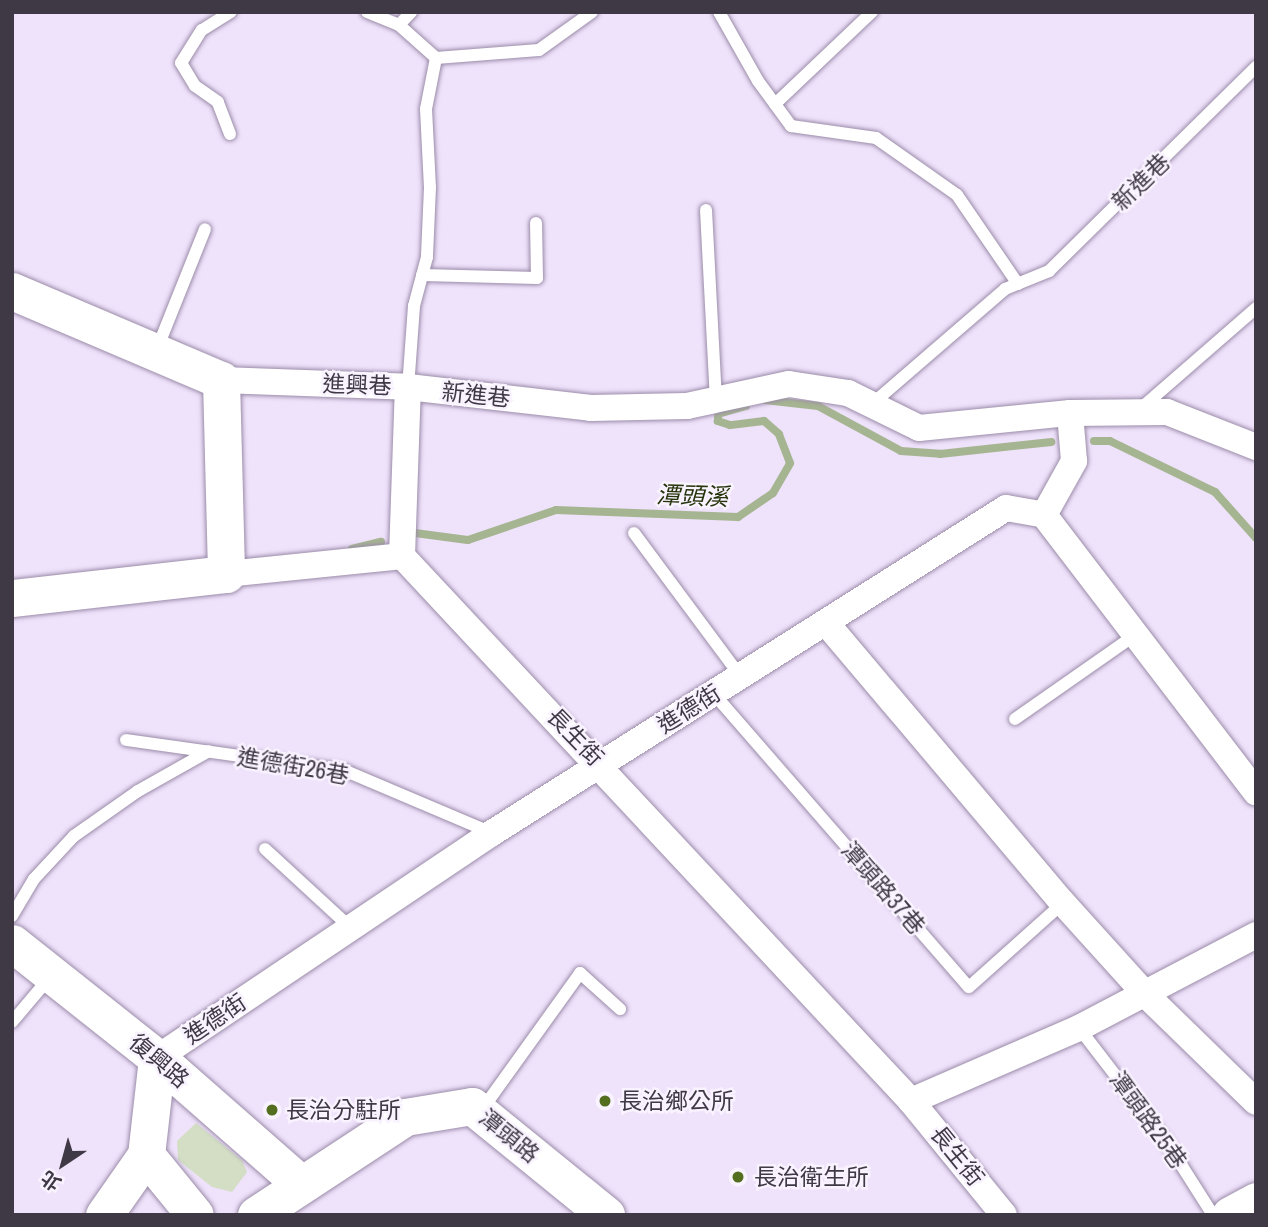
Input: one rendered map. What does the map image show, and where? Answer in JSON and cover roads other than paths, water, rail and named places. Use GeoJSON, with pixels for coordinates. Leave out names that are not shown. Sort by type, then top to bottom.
{"type":"FeatureCollection","features":[{"type":"Feature","properties":{"kind":"street","name":"進興巷"},"geometry":{"type":"LineString","coordinates":[[12,291],[221,380],[408,387],[402,556]]}},
{"type":"Feature","properties":{"kind":"street"},"geometry":{"type":"LineString","coordinates":[[221,380],[226,574]]}},
{"type":"Feature","properties":{"kind":"street","name":"新進巷"},"geometry":{"type":"LineString","coordinates":[[408,387],[591,408],[687,405],[789,384],[848,393],[919,428],[1070,413],[1167,412],[1256,447]]}},
{"type":"Feature","properties":{"kind":"street"},"geometry":{"type":"LineString","coordinates":[[1070,413],[1074,461],[1044,515],[1256,792]]}},
{"type":"Feature","properties":{"kind":"street","name":"進德街"},"geometry":{"type":"LineString","coordinates":[[157,1058],[492,833],[827,624],[1006,508],[1044,515]]}},
{"type":"Feature","properties":{"kind":"street"},"geometry":{"type":"LineString","coordinates":[[12,598],[402,556]]}},
{"type":"Feature","properties":{"kind":"street","name":"長生街"},"geometry":{"type":"LineString","coordinates":[[402,556],[600,764],[911,1101],[1004,1215]]}},
{"type":"Feature","properties":{"kind":"street"},"geometry":{"type":"LineString","coordinates":[[827,624],[1063,903],[1146,995],[1256,1102]]}},
{"type":"Feature","properties":{"kind":"street"},"geometry":{"type":"LineString","coordinates":[[911,1101],[1079,1028],[1146,995],[1256,934]]}},
{"type":"Feature","properties":{"kind":"street","name":"復興路"},"geometry":{"type":"LineString","coordinates":[[12,943],[157,1058],[301,1184]]}},
{"type":"Feature","properties":{"kind":"street"},"geometry":{"type":"LineString","coordinates":[[104,1215],[146,1155],[157,1058]]}},
{"type":"Feature","properties":{"kind":"street","name":"潭頭路"},"geometry":{"type":"LineString","coordinates":[[256,1215],[405,1117],[472,1106],[606,1215]]}},
{"type":"Feature","properties":{"kind":"street"},"geometry":{"type":"LineString","coordinates":[[146,1155],[195,1215]]}},
{"type":"Feature","properties":{"kind":"street"},"geometry":{"type":"LineString","coordinates":[[1230,1215],[1256,1200]]}},
{"type":"Feature","properties":{"kind":"lane"},"geometry":{"type":"LineString","coordinates":[[230,134],[218,102],[195,86],[181,63],[202,30],[231,12]]}},
{"type":"Feature","properties":{"kind":"lane"},"geometry":{"type":"LineString","coordinates":[[367,12],[400,25],[436,58],[539,50],[592,12]]}},
{"type":"Feature","properties":{"kind":"lane"},"geometry":{"type":"LineString","coordinates":[[400,25],[411,12]]}},
{"type":"Feature","properties":{"kind":"lane"},"geometry":{"type":"LineString","coordinates":[[719,12],[791,126],[876,138],[957,195],[1018,284]]}},
{"type":"Feature","properties":{"kind":"lane"},"geometry":{"type":"LineString","coordinates":[[775,104],[872,12]]}},
{"type":"Feature","properties":{"kind":"lane","name":"新進巷"},"geometry":{"type":"LineString","coordinates":[[408,387],[414,306],[422,275],[430,187],[425,108],[436,58]]}},
{"type":"Feature","properties":{"kind":"lane","name":"新進巷"},"geometry":{"type":"LineString","coordinates":[[870,406],[1005,289],[1049,271],[1256,67]]}},
{"type":"Feature","properties":{"kind":"lane"},"geometry":{"type":"LineString","coordinates":[[706,210],[716,400]]}},
{"type":"Feature","properties":{"kind":"lane"},"geometry":{"type":"LineString","coordinates":[[422,275],[537,278],[536,223]]}},
{"type":"Feature","properties":{"kind":"lane"},"geometry":{"type":"LineString","coordinates":[[155,352],[205,229]]}},
{"type":"Feature","properties":{"kind":"lane"},"geometry":{"type":"LineString","coordinates":[[1136,412],[1256,308]]}},
{"type":"Feature","properties":{"kind":"lane"},"geometry":{"type":"LineString","coordinates":[[635,533],[741,677]]}},
{"type":"Feature","properties":{"kind":"lane"},"geometry":{"type":"LineString","coordinates":[[1015,719],[1135,635]]}},
{"type":"Feature","properties":{"kind":"lane","name":"潭頭路37巷"},"geometry":{"type":"LineString","coordinates":[[714,694],[969,987],[1063,903]]}},
{"type":"Feature","properties":{"kind":"lane","name":"進德街26巷"},"geometry":{"type":"LineString","coordinates":[[126,740],[346,771],[492,833]]}},
{"type":"Feature","properties":{"kind":"lane"},"geometry":{"type":"LineString","coordinates":[[12,916],[34,879],[74,836],[138,791],[209,751]]}},
{"type":"Feature","properties":{"kind":"lane"},"geometry":{"type":"LineString","coordinates":[[265,849],[351,928]]}},
{"type":"Feature","properties":{"kind":"lane"},"geometry":{"type":"LineString","coordinates":[[480,1112],[580,973],[620,1009]]}},
{"type":"Feature","properties":{"kind":"lane"},"geometry":{"type":"LineString","coordinates":[[12,1022],[52,974]]}},
{"type":"Feature","properties":{"kind":"lane","name":"潭頭路25巷"},"geometry":{"type":"LineString","coordinates":[[1079,1028],[1166,1141],[1213,1215]]}},
{"type":"Feature","properties":{"kind":"waterway","name":"潭頭溪"},"geometry":{"type":"LineString","coordinates":[[765,400],[818,406],[901,451],[940,454],[1051,442]]}},
{"type":"Feature","properties":{"kind":"waterway","name":"潭頭溪"},"geometry":{"type":"LineString","coordinates":[[415,533],[468,540],[556,510],[738,517],[773,493],[790,463],[779,434],[764,421],[730,425],[718,421],[718,414],[746,406]]}},
{"type":"Feature","properties":{"kind":"waterway","name":"潭頭溪"},"geometry":{"type":"LineString","coordinates":[[1094,441],[1110,441],[1215,492],[1256,538]]}},
{"type":"Feature","properties":{"kind":"waterway","name":"潭頭溪"},"geometry":{"type":"LineString","coordinates":[[352,549],[381,542]]}},
{"type":"Feature","properties":{"kind":"place","name":"長治鄉公所"},"geometry":{"type":"Point","coordinates":[605,1101]}},
{"type":"Feature","properties":{"kind":"place","name":"長治分駐所"},"geometry":{"type":"Point","coordinates":[272,1110]}},
{"type":"Feature","properties":{"kind":"place","name":"長治衛生所"},"geometry":{"type":"Point","coordinates":[738,1177]}}]}
